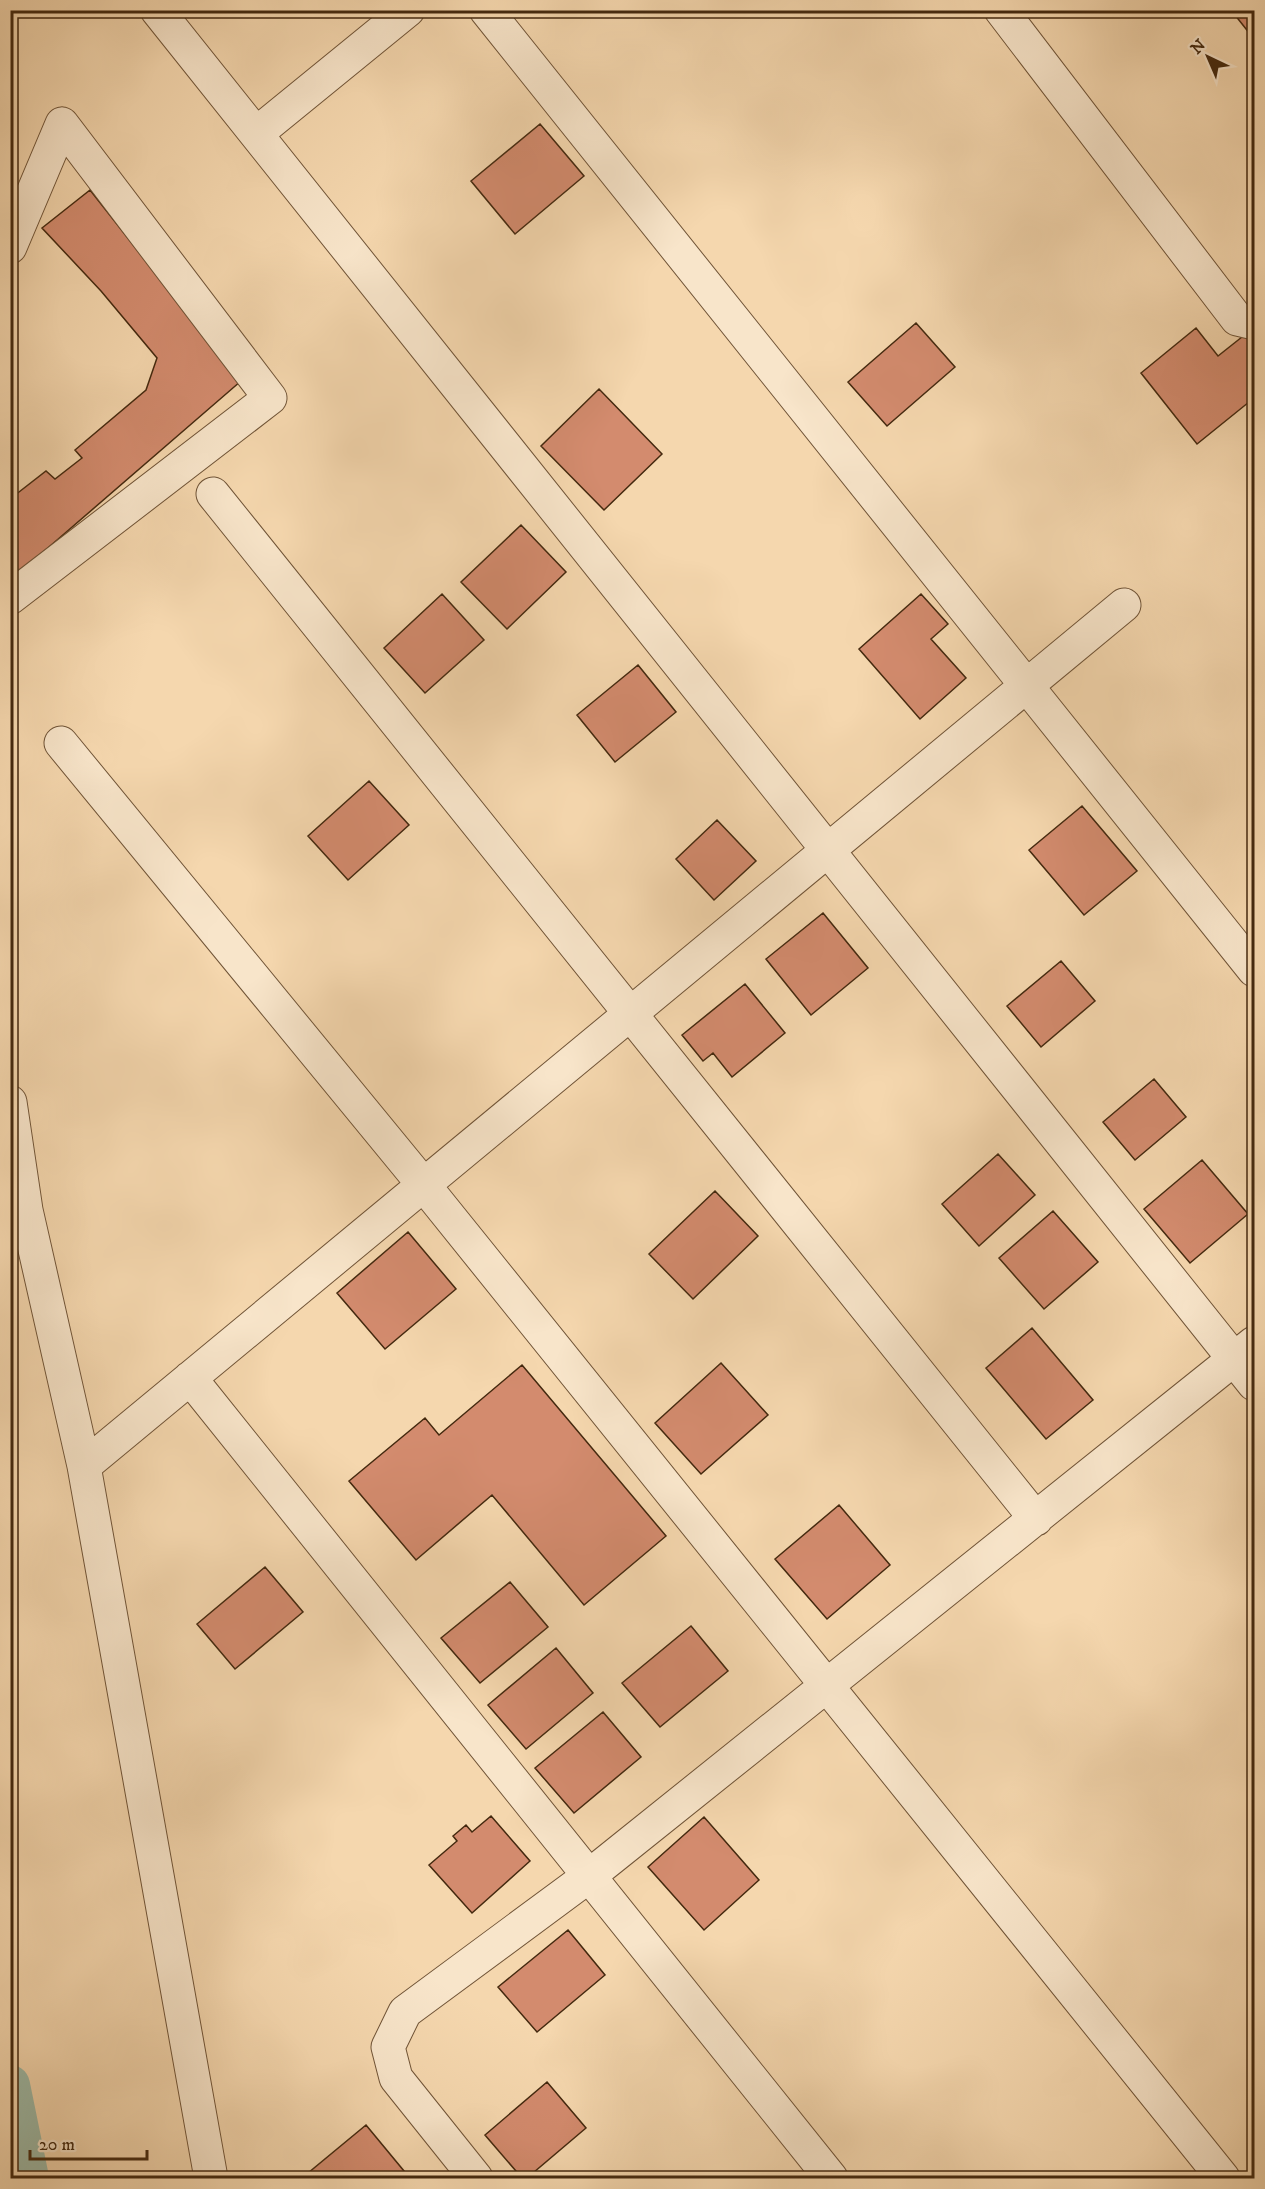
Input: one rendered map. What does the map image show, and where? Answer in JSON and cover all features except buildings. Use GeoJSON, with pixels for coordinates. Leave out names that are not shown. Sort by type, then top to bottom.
{"type":"FeatureCollection","features":[{"type":"Feature","properties":{"kind":"street"},"geometry":{"type":"LineString","coordinates":[[157,10],[828,850],[1244,1351],[1254,1384]]}},
{"type":"Feature","properties":{"kind":"street"},"geometry":{"type":"LineString","coordinates":[[256,134],[408,10]]}},
{"type":"Feature","properties":{"kind":"street"},"geometry":{"type":"LineString","coordinates":[[486,10],[1254,970]]}},
{"type":"Feature","properties":{"kind":"street"},"geometry":{"type":"LineString","coordinates":[[1001,10],[1237,319],[1254,323]]}},
{"type":"Feature","properties":{"kind":"street"},"geometry":{"type":"LineString","coordinates":[[10,247],[62,124],[270,398],[10,598]]}},
{"type":"Feature","properties":{"kind":"street"},"geometry":{"type":"LineString","coordinates":[[213,494],[1036,1519]]}},
{"type":"Feature","properties":{"kind":"street"},"geometry":{"type":"LineString","coordinates":[[84,1466],[1124,605]]}},
{"type":"Feature","properties":{"kind":"street"},"geometry":{"type":"LineString","coordinates":[[61,743],[423,1184],[1223,2178]]}},
{"type":"Feature","properties":{"kind":"street"},"geometry":{"type":"LineString","coordinates":[[10,1102],[26,1210],[84,1466],[211,2178]]}},
{"type":"Feature","properties":{"kind":"street"},"geometry":{"type":"LineString","coordinates":[[476,2178],[396,2078],[388,2047],[405,2012],[589,1876],[1244,1351]]}},
{"type":"Feature","properties":{"kind":"street"},"geometry":{"type":"LineString","coordinates":[[190,1378],[831,2178]]}},
{"type":"Feature","properties":{"kind":"waterway"},"geometry":{"type":"LineString","coordinates":[[10,2085],[29,2178]]}}]}
